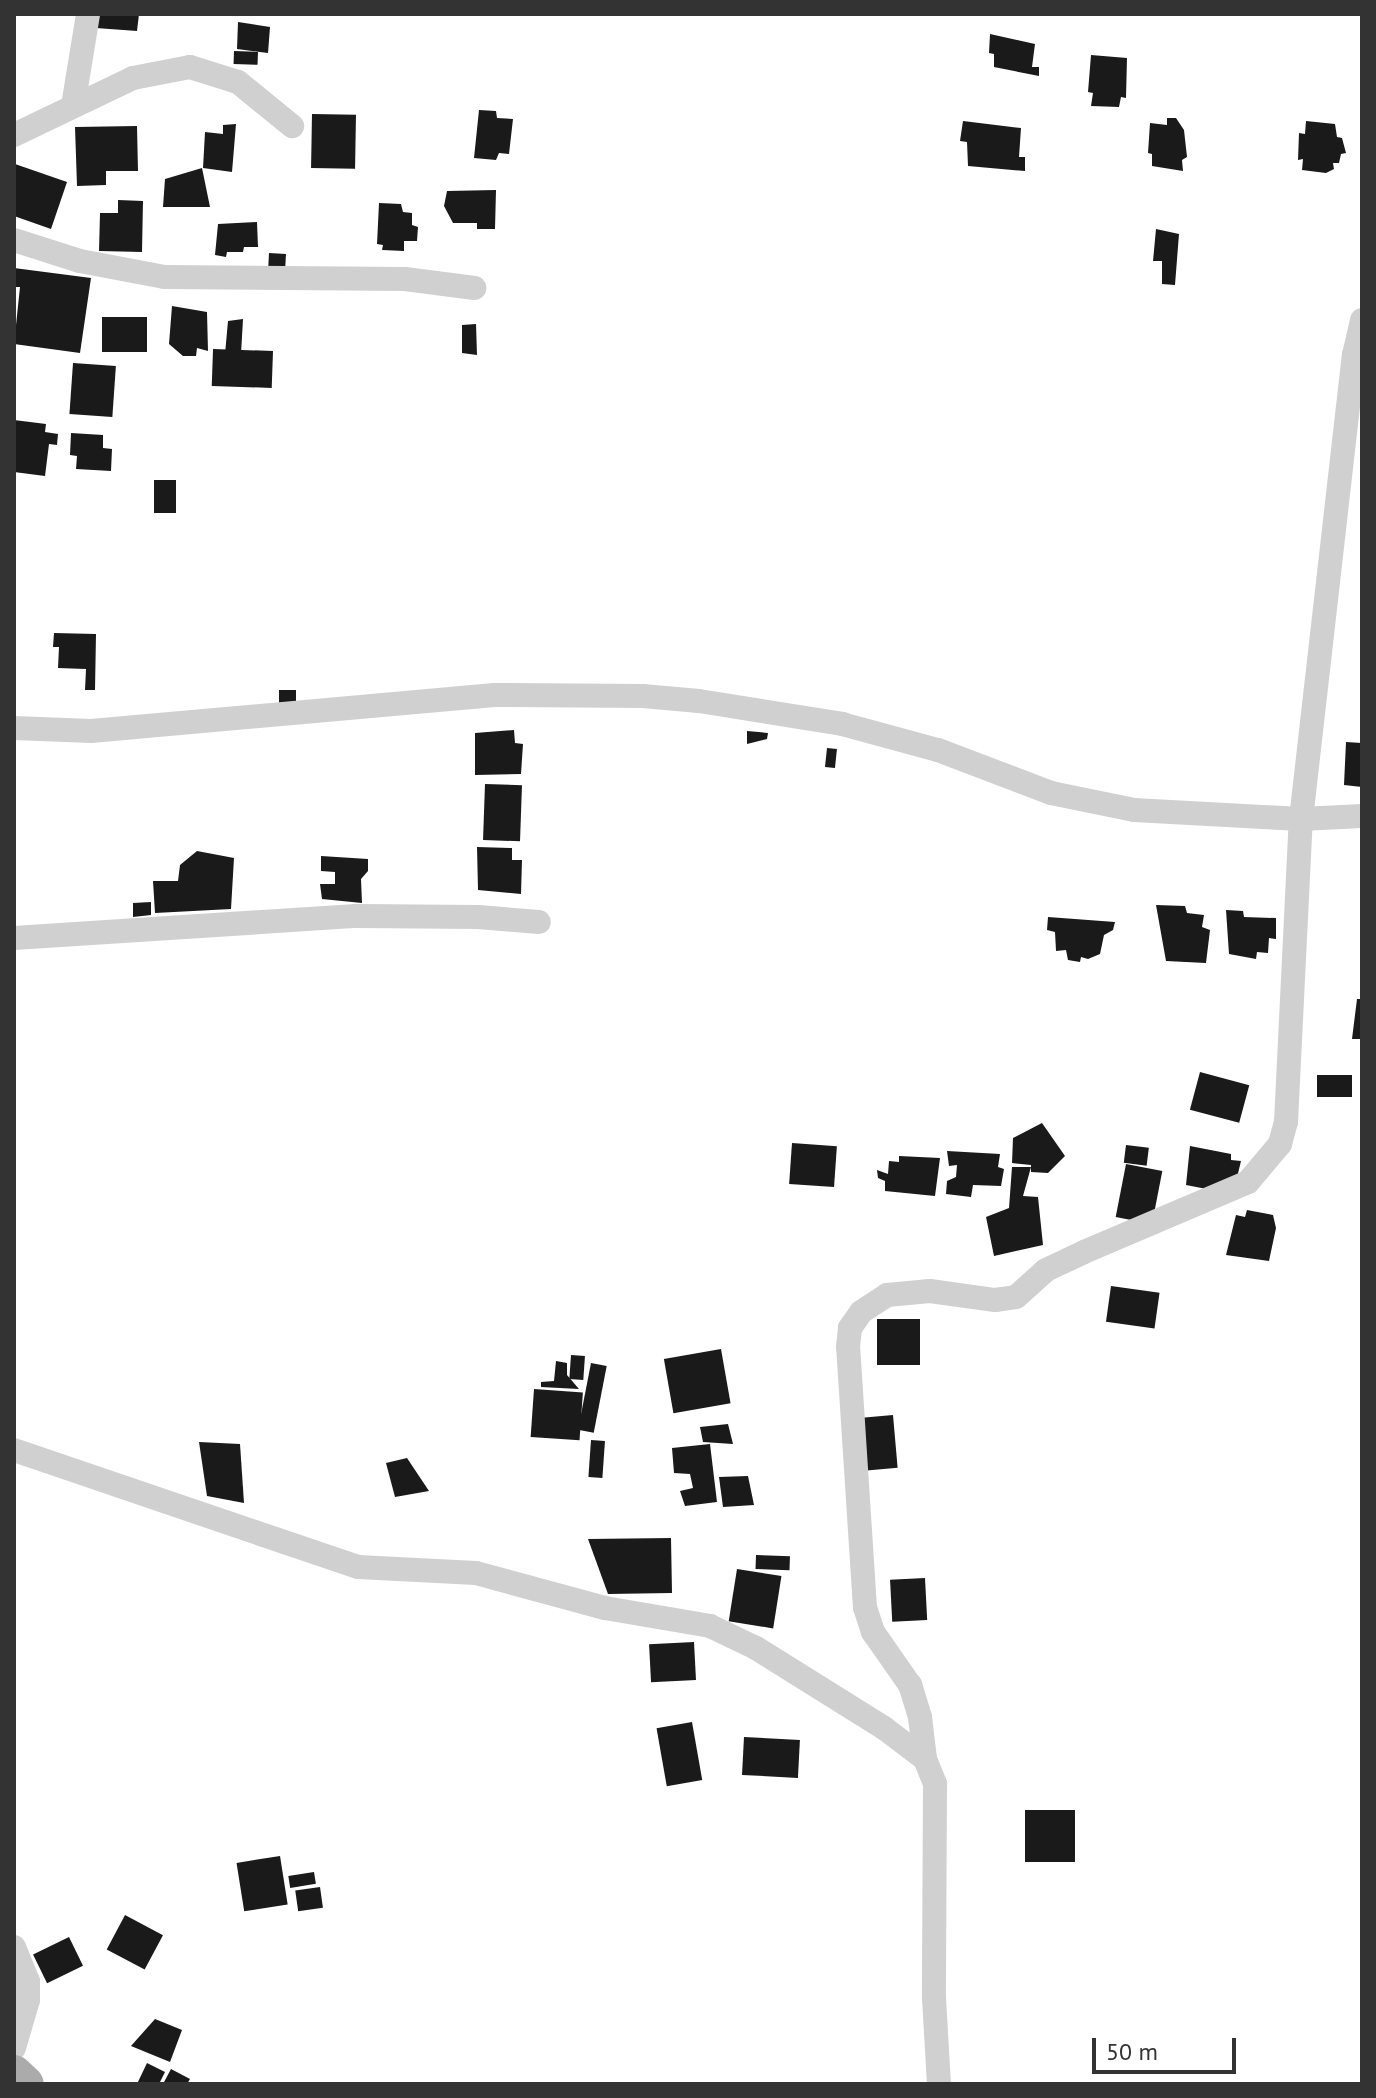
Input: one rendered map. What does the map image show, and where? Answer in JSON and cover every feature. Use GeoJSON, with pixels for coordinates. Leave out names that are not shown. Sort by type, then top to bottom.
{"type":"FeatureCollection","features":[{"type":"Feature","properties":{"kind":"main road"},"geometry":{"type":"LineString","coordinates":[[14,2073],[26,2084]]}},
{"type":"Feature","properties":{"kind":"street"},"geometry":{"type":"LineString","coordinates":[[73,106],[88,14]]}},
{"type":"Feature","properties":{"kind":"street"},"geometry":{"type":"LineString","coordinates":[[14,135],[133,78],[190,67],[214,71],[238,82],[292,126]]}},
{"type":"Feature","properties":{"kind":"street"},"geometry":{"type":"LineString","coordinates":[[14,240],[93,264],[165,277],[405,279],[474,288]]}},
{"type":"Feature","properties":{"kind":"street"},"geometry":{"type":"LineString","coordinates":[[939,2084],[934,1998],[936,1800],[932,1772],[925,1759],[920,1717],[910,1685],[873,1632],[865,1608],[850,1328],[861,1312],[887,1295],[930,1291],[995,1300],[1016,1297],[1046,1270],[1248,1182],[1280,1144],[1286,1122],[1301,819],[1354,355],[1362,320]]}},
{"type":"Feature","properties":{"kind":"street"},"geometry":{"type":"LineString","coordinates":[[14,728],[91,731],[494,695],[643,696],[699,701],[842,724],[938,750],[1017,782],[1078,800],[1157,813],[1301,819],[1362,816]]}},
{"type":"Feature","properties":{"kind":"street"},"geometry":{"type":"LineString","coordinates":[[14,938],[340,916],[464,916],[539,922]]}},
{"type":"Feature","properties":{"kind":"street"},"geometry":{"type":"LineString","coordinates":[[14,1450],[358,1567],[476,1573],[626,1613],[710,1626],[796,1672],[925,1759]]}},
{"type":"Feature","properties":{"kind":"street"},"geometry":{"type":"LineString","coordinates":[[14,1947],[28,1981],[28,2000],[14,2048]]}},
{"type":"Feature","properties":{"kind":"building"},"geometry":{"type":"Polygon","coordinates":[[[97,14],[139,14],[137,31],[96,28],[97,14]]]}},
{"type":"Feature","properties":{"kind":"building"},"geometry":{"type":"Polygon","coordinates":[[[238,22],[270,27],[268,53],[237,49],[238,22]]]}},
{"type":"Feature","properties":{"kind":"building"},"geometry":{"type":"Polygon","coordinates":[[[990,34],[1035,44],[1032,67],[1039,67],[1039,76],[994,67],[994,54],[989,53],[990,34]]]}},
{"type":"Feature","properties":{"kind":"building"},"geometry":{"type":"Polygon","coordinates":[[[234,51],[258,52],[258,65],[234,64],[234,51]]]}},
{"type":"Feature","properties":{"kind":"building"},"geometry":{"type":"Polygon","coordinates":[[[1091,55],[1127,58],[1126,98],[1121,97],[1119,107],[1091,106],[1093,93],[1088,92],[1091,55]]]}},
{"type":"Feature","properties":{"kind":"building"},"geometry":{"type":"Polygon","coordinates":[[[479,110],[496,111],[497,118],[513,119],[509,154],[499,153],[496,160],[474,158],[479,110]]]}},
{"type":"Feature","properties":{"kind":"building"},"geometry":{"type":"Polygon","coordinates":[[[312,114],[356,115],[355,169],[311,168],[312,114]]]}},
{"type":"Feature","properties":{"kind":"building"},"geometry":{"type":"Polygon","coordinates":[[[1167,118],[1176,118],[1184,130],[1187,157],[1182,160],[1183,171],[1152,166],[1152,154],[1148,153],[1150,123],[1167,125],[1167,118]]]}},
{"type":"Feature","properties":{"kind":"building"},"geometry":{"type":"Polygon","coordinates":[[[963,121],[1021,128],[1019,157],[1025,157],[1025,171],[968,166],[967,142],[960,141],[963,121]]]}},
{"type":"Feature","properties":{"kind":"building"},"geometry":{"type":"Polygon","coordinates":[[[1306,121],[1335,124],[1337,137],[1342,138],[1346,153],[1341,154],[1339,163],[1333,163],[1334,169],[1326,173],[1302,170],[1303,159],[1298,160],[1299,133],[1305,134],[1306,121]]]}},
{"type":"Feature","properties":{"kind":"building"},"geometry":{"type":"Polygon","coordinates":[[[236,124],[232,172],[203,168],[205,132],[223,134],[223,125],[236,124]]]}},
{"type":"Feature","properties":{"kind":"building"},"geometry":{"type":"Polygon","coordinates":[[[137,126],[138,171],[106,171],[106,185],[77,186],[75,127],[137,126]]]}},
{"type":"Feature","properties":{"kind":"building"},"geometry":{"type":"Polygon","coordinates":[[[15,164],[67,182],[51,229],[14,216],[15,164]]]}},
{"type":"Feature","properties":{"kind":"building"},"geometry":{"type":"Polygon","coordinates":[[[202,168],[210,207],[163,207],[165,179],[202,168]]]}},
{"type":"Feature","properties":{"kind":"building"},"geometry":{"type":"Polygon","coordinates":[[[496,190],[495,229],[477,229],[477,223],[453,223],[444,206],[447,191],[496,190]]]}},
{"type":"Feature","properties":{"kind":"building"},"geometry":{"type":"Polygon","coordinates":[[[118,200],[143,201],[142,252],[99,251],[100,213],[118,213],[118,200]]]}},
{"type":"Feature","properties":{"kind":"building"},"geometry":{"type":"Polygon","coordinates":[[[379,203],[401,204],[403,212],[412,213],[412,225],[418,227],[417,241],[404,241],[404,251],[382,250],[383,245],[377,244],[379,203]]]}},
{"type":"Feature","properties":{"kind":"building"},"geometry":{"type":"Polygon","coordinates":[[[257,222],[258,247],[244,247],[243,252],[227,252],[226,257],[215,255],[218,224],[257,222]]]}},
{"type":"Feature","properties":{"kind":"building"},"geometry":{"type":"Polygon","coordinates":[[[1156,229],[1179,234],[1175,285],[1162,284],[1162,261],[1153,261],[1156,229]]]}},
{"type":"Feature","properties":{"kind":"building"},"geometry":{"type":"Polygon","coordinates":[[[269,253],[286,254],[285,278],[268,277],[269,253]]]}},
{"type":"Feature","properties":{"kind":"building"},"geometry":{"type":"Polygon","coordinates":[[[14,268],[91,278],[80,353],[14,344],[20,287],[14,287],[14,268]]]}},
{"type":"Feature","properties":{"kind":"building"},"geometry":{"type":"Polygon","coordinates":[[[172,306],[207,312],[208,351],[197,348],[196,356],[183,356],[169,344],[172,306]]]}},
{"type":"Feature","properties":{"kind":"building"},"geometry":{"type":"Polygon","coordinates":[[[102,317],[147,317],[147,352],[102,352],[102,317]]]}},
{"type":"Feature","properties":{"kind":"building"},"geometry":{"type":"Polygon","coordinates":[[[243,319],[241,354],[225,354],[228,321],[243,319]]]}},
{"type":"Feature","properties":{"kind":"building"},"geometry":{"type":"Polygon","coordinates":[[[476,324],[477,355],[462,353],[462,325],[476,324]]]}},
{"type":"Feature","properties":{"kind":"building"},"geometry":{"type":"Polygon","coordinates":[[[213,349],[273,351],[272,388],[212,386],[213,349]]]}},
{"type":"Feature","properties":{"kind":"building"},"geometry":{"type":"Polygon","coordinates":[[[73,363],[116,366],[112,417],[69,414],[73,363]]]}},
{"type":"Feature","properties":{"kind":"building"},"geometry":{"type":"Polygon","coordinates":[[[14,420],[46,424],[45,432],[58,434],[57,445],[49,444],[45,476],[14,472],[14,420]]]}},
{"type":"Feature","properties":{"kind":"building"},"geometry":{"type":"Polygon","coordinates":[[[71,433],[103,435],[103,448],[112,449],[111,471],[76,469],[77,456],[70,455],[71,433]]]}},
{"type":"Feature","properties":{"kind":"building"},"geometry":{"type":"Polygon","coordinates":[[[154,480],[176,480],[176,513],[154,513],[154,480]]]}},
{"type":"Feature","properties":{"kind":"building"},"geometry":{"type":"Polygon","coordinates":[[[54,633],[96,634],[95,690],[85,690],[86,669],[58,668],[59,647],[53,647],[54,633]]]}},
{"type":"Feature","properties":{"kind":"building"},"geometry":{"type":"Polygon","coordinates":[[[279,690],[296,690],[296,710],[279,710],[279,690]]]}},
{"type":"Feature","properties":{"kind":"building"},"geometry":{"type":"Polygon","coordinates":[[[514,730],[515,743],[523,744],[521,774],[475,775],[475,733],[514,730]]]}},
{"type":"Feature","properties":{"kind":"building"},"geometry":{"type":"Polygon","coordinates":[[[747,731],[768,733],[767,739],[747,744],[747,731]]]}},
{"type":"Feature","properties":{"kind":"building"},"geometry":{"type":"Polygon","coordinates":[[[1346,742],[1362,743],[1362,787],[1344,785],[1346,742]]]}},
{"type":"Feature","properties":{"kind":"building"},"geometry":{"type":"Polygon","coordinates":[[[827,748],[837,749],[835,768],[825,767],[827,748]]]}},
{"type":"Feature","properties":{"kind":"building"},"geometry":{"type":"Polygon","coordinates":[[[485,784],[522,785],[520,841],[483,840],[485,784]]]}},
{"type":"Feature","properties":{"kind":"building"},"geometry":{"type":"Polygon","coordinates":[[[477,847],[512,848],[512,860],[522,860],[521,894],[478,890],[477,847]]]}},
{"type":"Feature","properties":{"kind":"building"},"geometry":{"type":"Polygon","coordinates":[[[197,851],[234,858],[231,909],[155,913],[153,881],[178,881],[180,865],[197,851]]]}},
{"type":"Feature","properties":{"kind":"building"},"geometry":{"type":"Polygon","coordinates":[[[321,856],[368,859],[368,871],[361,879],[362,903],[322,899],[320,884],[335,884],[335,872],[321,871],[321,856]]]}},
{"type":"Feature","properties":{"kind":"building"},"geometry":{"type":"Polygon","coordinates":[[[151,902],[151,915],[133,917],[133,903],[151,902]]]}},
{"type":"Feature","properties":{"kind":"building"},"geometry":{"type":"Polygon","coordinates":[[[1156,905],[1185,906],[1187,913],[1204,915],[1202,927],[1210,930],[1206,963],[1166,961],[1156,905]]]}},
{"type":"Feature","properties":{"kind":"building"},"geometry":{"type":"Polygon","coordinates":[[[1226,910],[1243,911],[1244,917],[1276,918],[1276,939],[1269,938],[1268,953],[1257,952],[1256,959],[1229,954],[1226,910]]]}},
{"type":"Feature","properties":{"kind":"building"},"geometry":{"type":"Polygon","coordinates":[[[1048,917],[1115,922],[1113,930],[1104,935],[1100,954],[1088,959],[1081,957],[1080,962],[1068,960],[1066,950],[1056,951],[1055,932],[1047,930],[1048,917]]]}},
{"type":"Feature","properties":{"kind":"building"},"geometry":{"type":"Polygon","coordinates":[[[1357,999],[1362,999],[1362,1039],[1352,1039],[1357,999]]]}},
{"type":"Feature","properties":{"kind":"building"},"geometry":{"type":"Polygon","coordinates":[[[1200,1072],[1249,1085],[1239,1123],[1190,1110],[1200,1072]]]}},
{"type":"Feature","properties":{"kind":"building"},"geometry":{"type":"Polygon","coordinates":[[[1317,1075],[1352,1075],[1352,1097],[1317,1097],[1317,1075]]]}},
{"type":"Feature","properties":{"kind":"building"},"geometry":{"type":"Polygon","coordinates":[[[1042,1123],[1065,1156],[1048,1173],[1031,1172],[1031,1165],[1012,1163],[1013,1138],[1042,1123]]]}},
{"type":"Feature","properties":{"kind":"building"},"geometry":{"type":"Polygon","coordinates":[[[792,1143],[837,1146],[834,1187],[789,1184],[792,1143]]]}},
{"type":"Feature","properties":{"kind":"building"},"geometry":{"type":"Polygon","coordinates":[[[1126,1145],[1149,1148],[1147,1166],[1124,1163],[1126,1145]]]}},
{"type":"Feature","properties":{"kind":"building"},"geometry":{"type":"Polygon","coordinates":[[[1190,1146],[1231,1154],[1231,1160],[1241,1161],[1235,1186],[1222,1192],[1186,1185],[1190,1146]]]}},
{"type":"Feature","properties":{"kind":"building"},"geometry":{"type":"Polygon","coordinates":[[[947,1151],[1000,1154],[998,1167],[1004,1169],[1001,1186],[973,1185],[971,1197],[946,1194],[947,1181],[956,1177],[957,1165],[949,1166],[947,1151]]]}},
{"type":"Feature","properties":{"kind":"building"},"geometry":{"type":"Polygon","coordinates":[[[899,1156],[940,1158],[935,1196],[885,1191],[885,1181],[878,1178],[877,1170],[888,1174],[889,1161],[899,1162],[899,1156]]]}},
{"type":"Feature","properties":{"kind":"building"},"geometry":{"type":"Polygon","coordinates":[[[1126,1164],[1162,1171],[1152,1224],[1116,1217],[1126,1164]]]}},
{"type":"Feature","properties":{"kind":"building"},"geometry":{"type":"Polygon","coordinates":[[[1012,1167],[1031,1167],[1023,1196],[1038,1197],[1043,1245],[994,1256],[986,1217],[1009,1208],[1012,1167]]]}},
{"type":"Feature","properties":{"kind":"building"},"geometry":{"type":"Polygon","coordinates":[[[1247,1210],[1273,1215],[1276,1228],[1269,1261],[1226,1255],[1236,1215],[1245,1217],[1247,1210]]]}},
{"type":"Feature","properties":{"kind":"building"},"geometry":{"type":"Polygon","coordinates":[[[1111,1286],[1160,1293],[1155,1328],[1106,1322],[1111,1286]]]}},
{"type":"Feature","properties":{"kind":"building"},"geometry":{"type":"Polygon","coordinates":[[[877,1319],[920,1319],[920,1365],[877,1365],[877,1319]]]}},
{"type":"Feature","properties":{"kind":"building"},"geometry":{"type":"Polygon","coordinates":[[[721,1349],[731,1403],[673,1413],[664,1359],[721,1349]]]}},
{"type":"Feature","properties":{"kind":"building"},"geometry":{"type":"Polygon","coordinates":[[[571,1355],[585,1356],[583,1380],[569,1379],[571,1355]]]}},
{"type":"Feature","properties":{"kind":"building"},"geometry":{"type":"Polygon","coordinates":[[[556,1361],[567,1363],[567,1375],[579,1389],[541,1387],[541,1382],[554,1381],[556,1361]]]}},
{"type":"Feature","properties":{"kind":"building"},"geometry":{"type":"Polygon","coordinates":[[[591,1363],[607,1366],[594,1433],[578,1430],[591,1363]]]}},
{"type":"Feature","properties":{"kind":"building"},"geometry":{"type":"Polygon","coordinates":[[[534,1389],[583,1392],[580,1440],[531,1437],[534,1389]]]}},
{"type":"Feature","properties":{"kind":"building"},"geometry":{"type":"Polygon","coordinates":[[[893,1415],[898,1468],[867,1471],[862,1418],[893,1415]]]}},
{"type":"Feature","properties":{"kind":"building"},"geometry":{"type":"Polygon","coordinates":[[[728,1424],[733,1444],[703,1442],[700,1427],[728,1424]]]}},
{"type":"Feature","properties":{"kind":"building"},"geometry":{"type":"Polygon","coordinates":[[[591,1440],[605,1441],[602,1478],[588,1477],[591,1440]]]}},
{"type":"Feature","properties":{"kind":"building"},"geometry":{"type":"Polygon","coordinates":[[[199,1442],[240,1444],[244,1503],[207,1496],[199,1442]]]}},
{"type":"Feature","properties":{"kind":"building"},"geometry":{"type":"Polygon","coordinates":[[[710,1444],[717,1502],[685,1506],[680,1491],[693,1488],[690,1474],[674,1473],[672,1448],[710,1444]]]}},
{"type":"Feature","properties":{"kind":"building"},"geometry":{"type":"Polygon","coordinates":[[[407,1458],[429,1491],[395,1497],[386,1463],[407,1458]]]}},
{"type":"Feature","properties":{"kind":"building"},"geometry":{"type":"Polygon","coordinates":[[[748,1476],[754,1505],[723,1507],[719,1477],[748,1476]]]}},
{"type":"Feature","properties":{"kind":"building"},"geometry":{"type":"Polygon","coordinates":[[[671,1538],[672,1593],[608,1594],[588,1539],[671,1538]]]}},
{"type":"Feature","properties":{"kind":"building"},"geometry":{"type":"Polygon","coordinates":[[[756,1555],[790,1556],[789,1570],[756,1569],[756,1555]]]}},
{"type":"Feature","properties":{"kind":"building"},"geometry":{"type":"Polygon","coordinates":[[[737,1569],[781,1576],[773,1628],[729,1621],[737,1569]]]}},
{"type":"Feature","properties":{"kind":"building"},"geometry":{"type":"Polygon","coordinates":[[[925,1578],[927,1620],[892,1622],[890,1580],[925,1578]]]}},
{"type":"Feature","properties":{"kind":"building"},"geometry":{"type":"Polygon","coordinates":[[[694,1642],[696,1680],[651,1682],[649,1644],[694,1642]]]}},
{"type":"Feature","properties":{"kind":"building"},"geometry":{"type":"Polygon","coordinates":[[[692,1722],[702,1780],[667,1786],[657,1728],[692,1722]]]}},
{"type":"Feature","properties":{"kind":"building"},"geometry":{"type":"Polygon","coordinates":[[[744,1737],[800,1740],[798,1778],[742,1775],[744,1737]]]}},
{"type":"Feature","properties":{"kind":"building"},"geometry":{"type":"Polygon","coordinates":[[[1025,1810],[1075,1810],[1075,1862],[1025,1862],[1025,1810]]]}},
{"type":"Feature","properties":{"kind":"building"},"geometry":{"type":"Polygon","coordinates":[[[280,1856],[288,1904],[244,1911],[237,1863],[280,1856]]]}},
{"type":"Feature","properties":{"kind":"building"},"geometry":{"type":"Polygon","coordinates":[[[314,1872],[316,1884],[290,1888],[288,1876],[314,1872]]]}},
{"type":"Feature","properties":{"kind":"building"},"geometry":{"type":"Polygon","coordinates":[[[320,1887],[323,1908],[298,1911],[295,1890],[320,1887]]]}},
{"type":"Feature","properties":{"kind":"building"},"geometry":{"type":"Polygon","coordinates":[[[125,1915],[163,1935],[145,1970],[107,1949],[125,1915]]]}},
{"type":"Feature","properties":{"kind":"building"},"geometry":{"type":"Polygon","coordinates":[[[69,1937],[83,1966],[47,1983],[33,1955],[69,1937]]]}},
{"type":"Feature","properties":{"kind":"building"},"geometry":{"type":"Polygon","coordinates":[[[155,2019],[182,2030],[170,2062],[131,2046],[155,2019]]]}},
{"type":"Feature","properties":{"kind":"building"},"geometry":{"type":"Polygon","coordinates":[[[147,2063],[165,2072],[159,2084],[137,2084],[147,2063]]]}},
{"type":"Feature","properties":{"kind":"building"},"geometry":{"type":"Polygon","coordinates":[[[171,2069],[190,2079],[187,2084],[163,2084],[171,2069]]]}}]}
